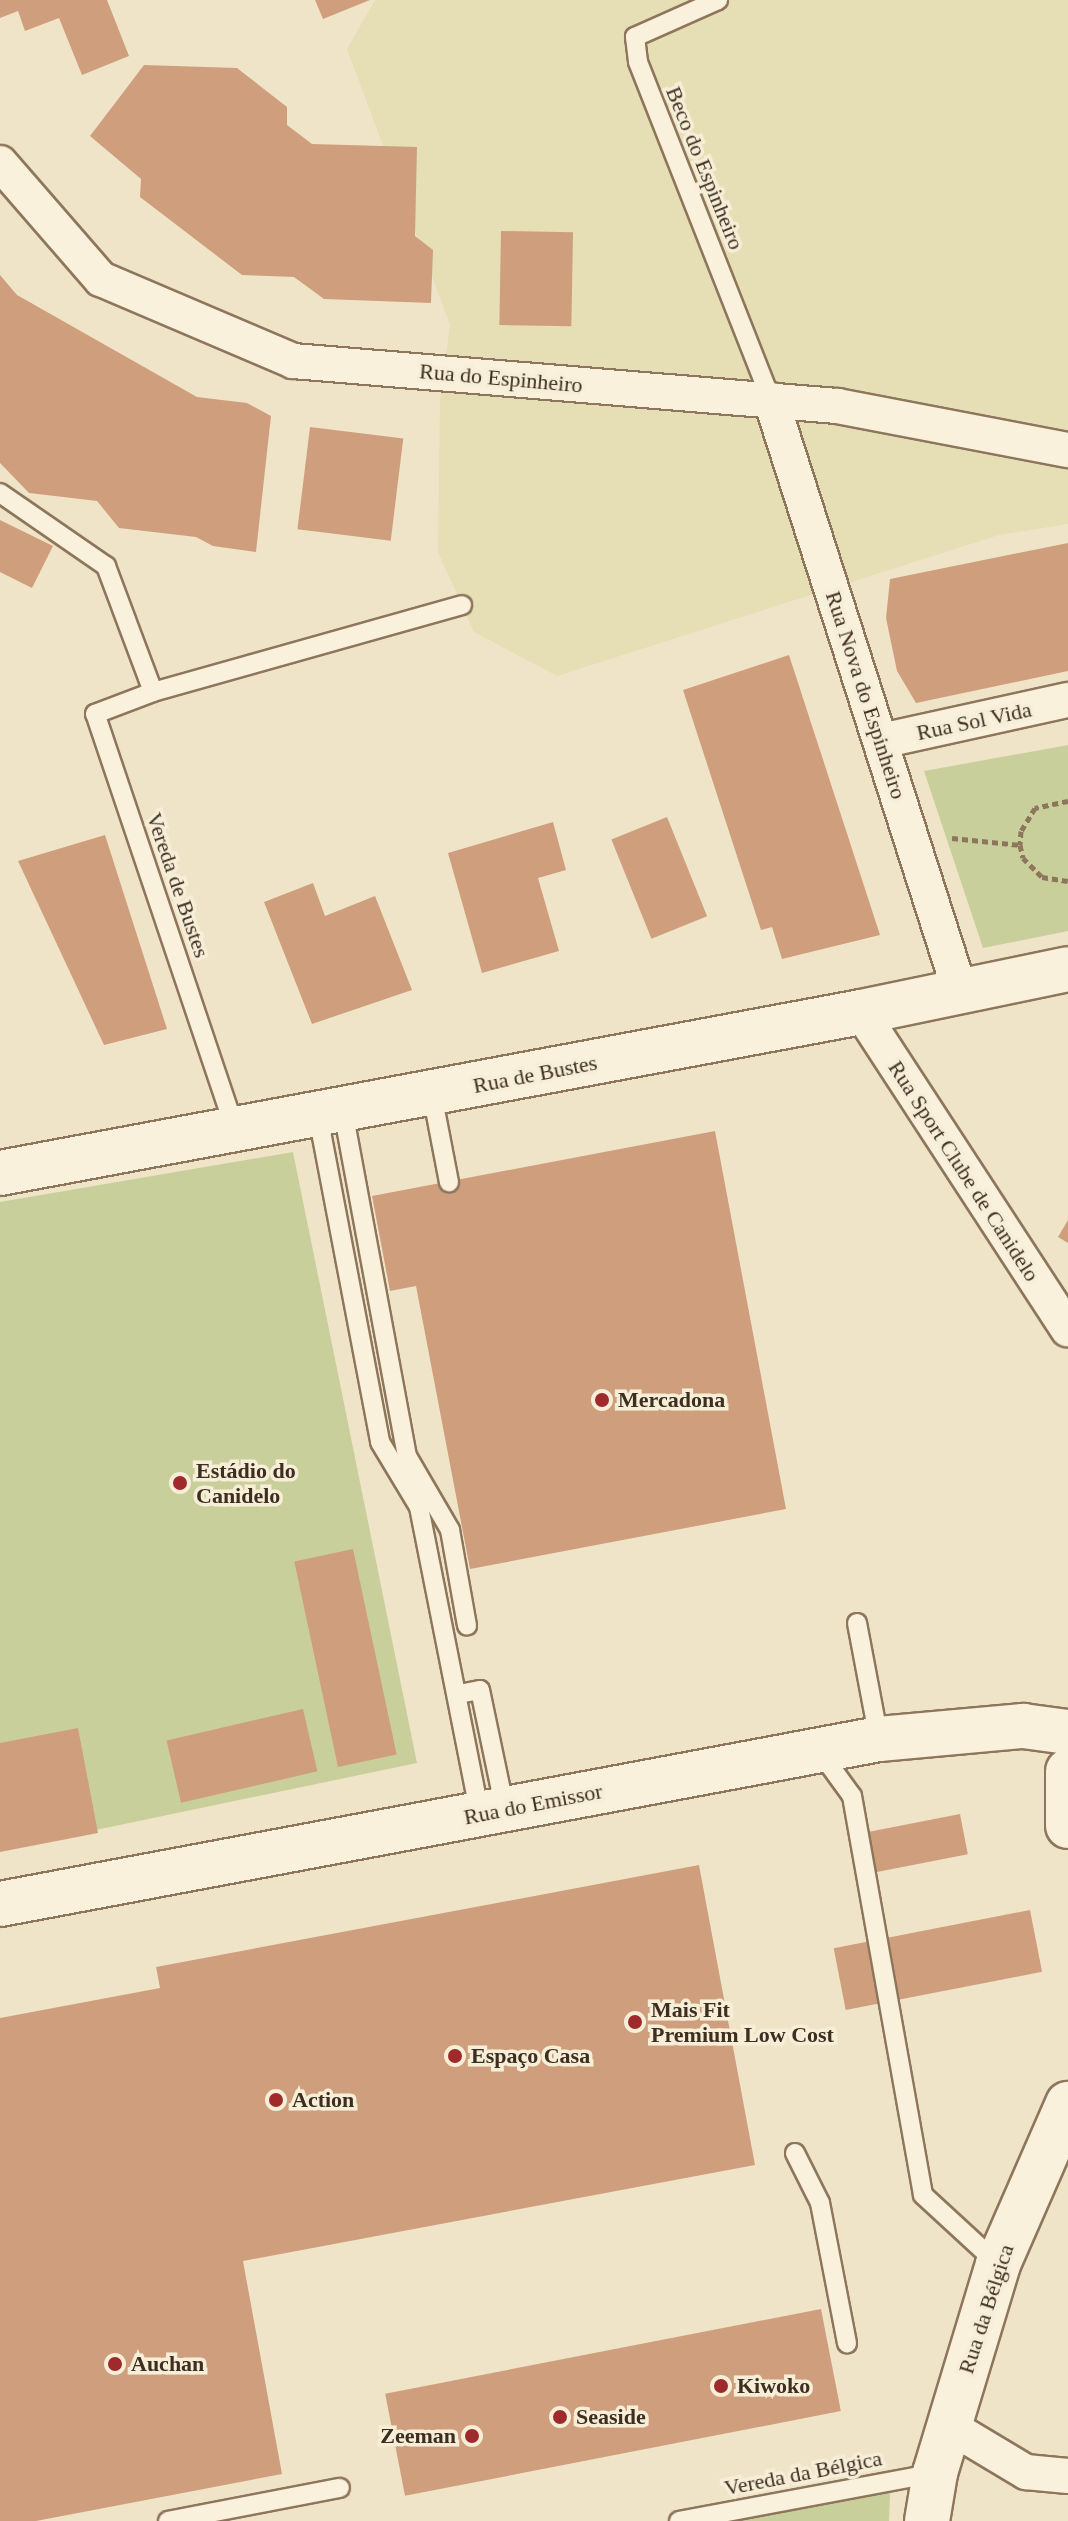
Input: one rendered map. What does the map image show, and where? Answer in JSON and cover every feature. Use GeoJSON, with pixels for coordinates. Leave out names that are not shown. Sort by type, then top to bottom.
{"type":"FeatureCollection","features":[{"type":"Feature","properties":{"kind":"main road","name":"Rua de Bustes"},"geometry":{"type":"LineString","coordinates":[[0,1173],[432,1094],[1068,969]]}},
{"type":"Feature","properties":{"kind":"main road","name":"Rua do Emissor"},"geometry":{"type":"LineString","coordinates":[[0,1904],[879,1739],[1023,1726],[1068,1732]]}},
{"type":"Feature","properties":{"kind":"main road"},"geometry":{"type":"LineString","coordinates":[[1068,1771],[1068,1826]]}},
{"type":"Feature","properties":{"kind":"main road","name":"Rua da Bélgica"},"geometry":{"type":"LineString","coordinates":[[927,2521],[935,2473],[998,2264],[1068,2104]]}},
{"type":"Feature","properties":{"kind":"street","name":"Rua do Espinheiro"},"geometry":{"type":"LineString","coordinates":[[0,163],[14,199],[101,279],[293,361],[837,406],[1068,450]]}},
{"type":"Feature","properties":{"kind":"street","name":"Rua Nova do Espinheiro"},"geometry":{"type":"LineString","coordinates":[[771,400],[960,991]]}},
{"type":"Feature","properties":{"kind":"street","name":"Rua Sol Vida"},"geometry":{"type":"LineString","coordinates":[[881,741],[1068,700]]}},
{"type":"Feature","properties":{"kind":"street","name":"Rua Sport Clube de Canidelo"},"geometry":{"type":"LineString","coordinates":[[861,1012],[1068,1330]]}},
{"type":"Feature","properties":{"kind":"street"},"geometry":{"type":"LineString","coordinates":[[949,2426],[1026,2472],[1068,2476]]}},
{"type":"Feature","properties":{"kind":"lane","name":"Beco do Espinheiro"},"geometry":{"type":"LineString","coordinates":[[718,0],[635,37],[638,62],[771,400]]}},
{"type":"Feature","properties":{"kind":"lane"},"geometry":{"type":"LineString","coordinates":[[0,493],[106,566],[153,692],[462,605]]}},
{"type":"Feature","properties":{"kind":"lane","name":"Vereda de Bustes"},"geometry":{"type":"LineString","coordinates":[[153,692],[95,714],[236,1130]]}},
{"type":"Feature","properties":{"kind":"lane"},"geometry":{"type":"LineString","coordinates":[[432,1094],[449,1182]]}},
{"type":"Feature","properties":{"kind":"lane"},"geometry":{"type":"LineString","coordinates":[[331,1113],[367,1211],[407,1456],[450,1530],[467,1625]]}},
{"type":"Feature","properties":{"kind":"lane"},"geometry":{"type":"LineString","coordinates":[[331,1113],[380,1442],[419,1507],[459,1694],[492,1813]]}},
{"type":"Feature","properties":{"kind":"lane"},"geometry":{"type":"LineString","coordinates":[[857,1623],[879,1739]]}},
{"type":"Feature","properties":{"kind":"lane"},"geometry":{"type":"LineString","coordinates":[[459,1694],[480,1690],[492,1813]]}},
{"type":"Feature","properties":{"kind":"lane"},"geometry":{"type":"LineString","coordinates":[[819,1750],[852,1796],[923,2195],[998,2264]]}},
{"type":"Feature","properties":{"kind":"lane"},"geometry":{"type":"LineString","coordinates":[[795,2153],[820,2203],[847,2343]]}},
{"type":"Feature","properties":{"kind":"lane","name":"Vereda da Bélgica"},"geometry":{"type":"LineString","coordinates":[[679,2521],[935,2473]]}},
{"type":"Feature","properties":{"kind":"lane"},"geometry":{"type":"LineString","coordinates":[[168,2521],[340,2488]]}},
{"type":"Feature","properties":{"kind":"path"},"geometry":{"type":"LineString","coordinates":[[1068,801],[1035,808],[1021,831],[1020,845],[1023,858],[1042,877],[1068,881]]}},
{"type":"Feature","properties":{"kind":"path"},"geometry":{"type":"LineString","coordinates":[[911,834],[1020,845]]}},
{"type":"Feature","properties":{"kind":"shaded area"},"geometry":{"type":"Polygon","coordinates":[[[375,0],[1068,0],[1068,524],[999,535],[557,676],[474,632],[438,552],[440,400],[450,325],[347,49],[375,0]]]}},
{"type":"Feature","properties":{"kind":"green space"},"geometry":{"type":"Polygon","coordinates":[[[1068,745],[1068,931],[983,948],[924,771],[1068,745]]]}},
{"type":"Feature","properties":{"kind":"green space","name":"Estádio do Canidelo"},"geometry":{"type":"Polygon","coordinates":[[[293,1152],[417,1763],[0,1850],[0,1202],[293,1152]]]}},
{"type":"Feature","properties":{"kind":"green space"},"geometry":{"type":"Polygon","coordinates":[[[891,2470],[889,2521],[676,2521],[731,2508],[891,2470]]]}},
{"type":"Feature","properties":{"kind":"building"},"geometry":{"type":"Polygon","coordinates":[[[0,0],[107,0],[129,56],[82,75],[59,18],[25,31],[18,11],[0,18],[0,0]]]}},
{"type":"Feature","properties":{"kind":"building"},"geometry":{"type":"Polygon","coordinates":[[[315,0],[370,0],[323,19],[315,0]]]}},
{"type":"Feature","properties":{"kind":"building"},"geometry":{"type":"Polygon","coordinates":[[[144,65],[237,68],[287,107],[287,125],[312,144],[417,147],[415,236],[433,250],[431,303],[324,299],[294,277],[242,275],[140,197],[141,179],[90,136],[144,65]]]}},
{"type":"Feature","properties":{"kind":"building"},"geometry":{"type":"Polygon","coordinates":[[[501,231],[573,232],[571,326],[499,325],[501,231]]]}},
{"type":"Feature","properties":{"kind":"building"},"geometry":{"type":"Polygon","coordinates":[[[0,275],[17,295],[197,397],[247,403],[271,416],[256,552],[213,546],[196,537],[119,528],[97,501],[29,493],[0,463],[0,275]]]}},
{"type":"Feature","properties":{"kind":"building"},"geometry":{"type":"Polygon","coordinates":[[[310,427],[403,438],[391,541],[297,529],[310,427]]]}},
{"type":"Feature","properties":{"kind":"building"},"geometry":{"type":"Polygon","coordinates":[[[0,520],[53,546],[32,588],[0,572],[0,520]]]}},
{"type":"Feature","properties":{"kind":"building"},"geometry":{"type":"Polygon","coordinates":[[[1068,543],[1068,671],[916,703],[897,671],[886,618],[890,579],[1068,543]]]}},
{"type":"Feature","properties":{"kind":"building"},"geometry":{"type":"Polygon","coordinates":[[[789,655],[880,935],[782,959],[772,927],[761,930],[683,690],[789,655]]]}},
{"type":"Feature","properties":{"kind":"building"},"geometry":{"type":"Polygon","coordinates":[[[667,817],[707,916],[651,939],[611,839],[667,817]]]}},
{"type":"Feature","properties":{"kind":"building"},"geometry":{"type":"Polygon","coordinates":[[[553,822],[566,870],[538,878],[559,951],[482,973],[448,853],[553,822]]]}},
{"type":"Feature","properties":{"kind":"building"},"geometry":{"type":"Polygon","coordinates":[[[105,835],[167,1029],[104,1045],[18,861],[105,835]]]}},
{"type":"Feature","properties":{"kind":"building"},"geometry":{"type":"Polygon","coordinates":[[[313,883],[325,916],[375,896],[412,990],[312,1024],[264,902],[313,883]]]}},
{"type":"Feature","properties":{"kind":"building","name":"Mercadona"},"geometry":{"type":"Polygon","coordinates":[[[715,1131],[786,1509],[470,1569],[416,1286],[390,1291],[372,1196],[715,1131]]]}},
{"type":"Feature","properties":{"kind":"building"},"geometry":{"type":"Polygon","coordinates":[[[1068,1220],[1068,1243],[1058,1237],[1068,1220]]]}},
{"type":"Feature","properties":{"kind":"building"},"geometry":{"type":"Polygon","coordinates":[[[353,1549],[397,1754],[338,1767],[294,1561],[353,1549]]]}},
{"type":"Feature","properties":{"kind":"building"},"geometry":{"type":"Polygon","coordinates":[[[303,1709],[317,1771],[181,1803],[167,1740],[303,1709]]]}},
{"type":"Feature","properties":{"kind":"building"},"geometry":{"type":"Polygon","coordinates":[[[78,1728],[98,1833],[0,1852],[0,1743],[78,1728]]]}},
{"type":"Feature","properties":{"kind":"building"},"geometry":{"type":"Polygon","coordinates":[[[960,1814],[968,1854],[871,1873],[863,1833],[960,1814]]]}},
{"type":"Feature","properties":{"kind":"building"},"geometry":{"type":"Polygon","coordinates":[[[699,1865],[755,2165],[243,2261],[282,2474],[36,2521],[0,2521],[0,2018],[160,1988],[156,1967],[699,1865]]]}},
{"type":"Feature","properties":{"kind":"building"},"geometry":{"type":"Polygon","coordinates":[[[1030,1910],[1042,1972],[846,2010],[834,1948],[1030,1910]]]}},
{"type":"Feature","properties":{"kind":"building"},"geometry":{"type":"Polygon","coordinates":[[[821,2309],[841,2411],[405,2496],[385,2394],[821,2309]]]}},
{"type":"Feature","properties":{"kind":"place","name":"Mercadona"},"geometry":{"type":"Point","coordinates":[602,1400]}},
{"type":"Feature","properties":{"kind":"place","name":"Estádio do Canidelo"},"geometry":{"type":"Point","coordinates":[180,1483]}},
{"type":"Feature","properties":{"kind":"place","name":"Mais Fit Premium Low Cost"},"geometry":{"type":"Point","coordinates":[635,2022]}},
{"type":"Feature","properties":{"kind":"place","name":"Espaço Casa"},"geometry":{"type":"Point","coordinates":[455,2056]}},
{"type":"Feature","properties":{"kind":"place","name":"Action"},"geometry":{"type":"Point","coordinates":[276,2100]}},
{"type":"Feature","properties":{"kind":"place","name":"Auchan"},"geometry":{"type":"Point","coordinates":[115,2364]}},
{"type":"Feature","properties":{"kind":"place","name":"Kiwoko"},"geometry":{"type":"Point","coordinates":[721,2386]}},
{"type":"Feature","properties":{"kind":"place","name":"Seaside"},"geometry":{"type":"Point","coordinates":[560,2417]}},
{"type":"Feature","properties":{"kind":"place","name":"Zeeman"},"geometry":{"type":"Point","coordinates":[472,2436]}}]}
